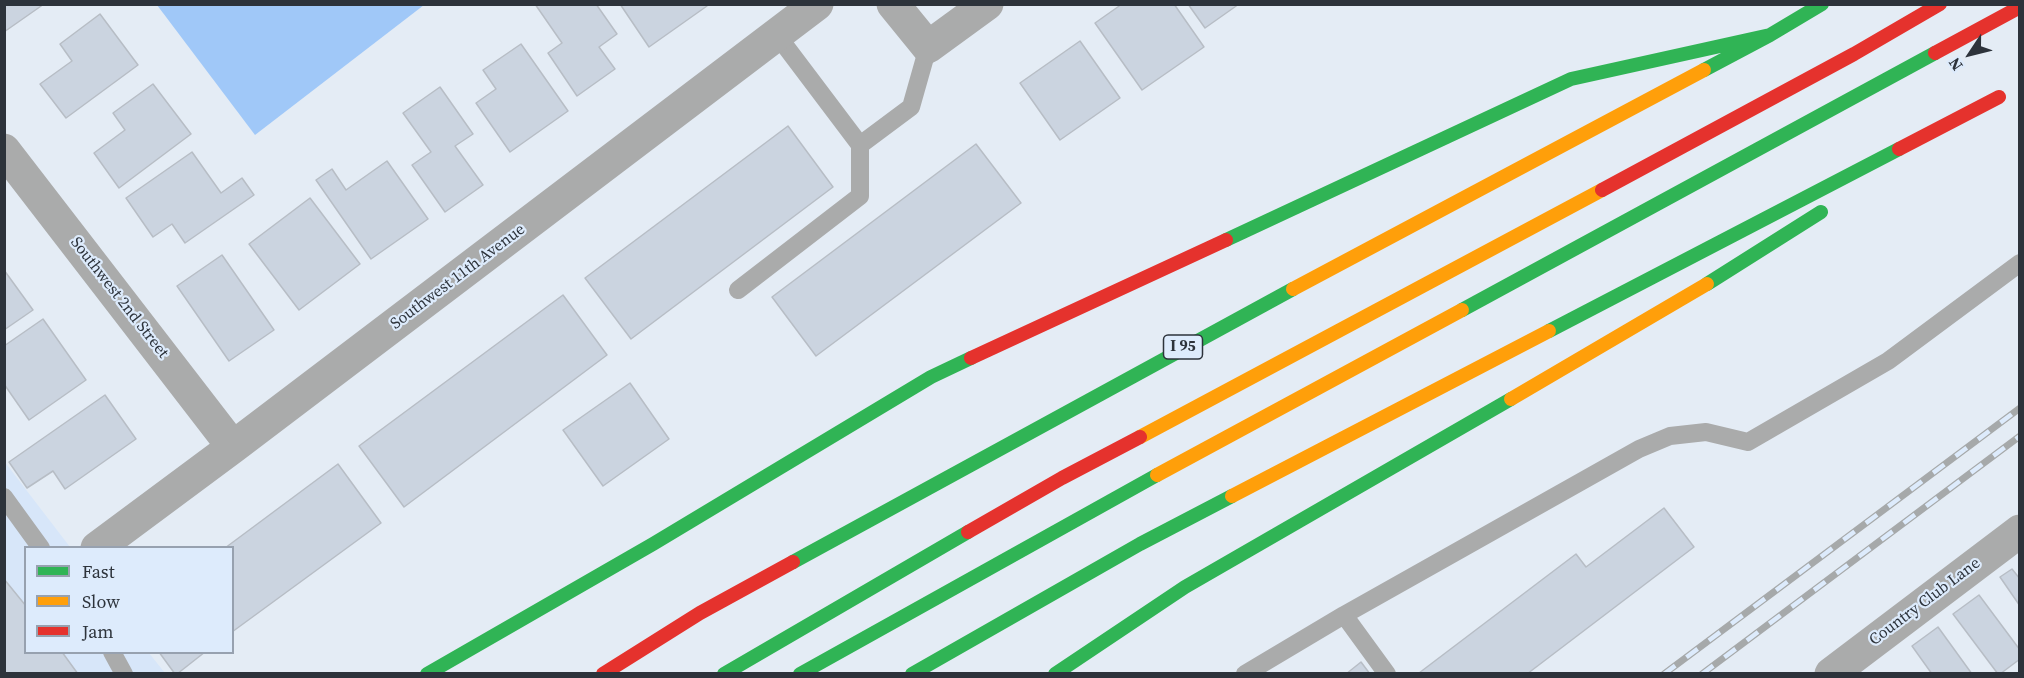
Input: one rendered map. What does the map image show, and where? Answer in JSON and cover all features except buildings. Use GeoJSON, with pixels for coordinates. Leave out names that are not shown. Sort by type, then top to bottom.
{"type":"FeatureCollection","features":[{"type":"Feature","properties":{"kind":"highway","name":"I 95"},"geometry":{"type":"LineString","coordinates":[[603,674],[700,613],[1173,353],[1770,35],[1822,4]]}},
{"type":"Feature","properties":{"kind":"highway"},"geometry":{"type":"LineString","coordinates":[[724,674],[1062,478],[1350,326],[1833,65],[1940,4]]}},
{"type":"Feature","properties":{"kind":"highway"},"geometry":{"type":"LineString","coordinates":[[800,674],[1195,454],[1628,221],[2019,6]]}},
{"type":"Feature","properties":{"kind":"highway"},"geometry":{"type":"LineString","coordinates":[[427,674],[663,538],[931,376],[1571,79],[1770,35]]}},
{"type":"Feature","properties":{"kind":"highway"},"geometry":{"type":"LineString","coordinates":[[912,674],[1140,544],[2004,94],[1870,180]]}},
{"type":"Feature","properties":{"kind":"highway"},"geometry":{"type":"LineString","coordinates":[[1055,674],[1185,587],[1681,301],[1830,206]]}},
{"type":"Feature","properties":{"kind":"street","name":"Southwest 11th Avenue"},"geometry":{"type":"LineString","coordinates":[[100,546],[817,4]]}},
{"type":"Feature","properties":{"kind":"street"},"geometry":{"type":"LineString","coordinates":[[893,4],[928,47],[987,4]]}},
{"type":"Feature","properties":{"kind":"street","name":"Southwest 2nd Street"},"geometry":{"type":"LineString","coordinates":[[4,150],[233,447]]}},
{"type":"Feature","properties":{"kind":"street","name":"Country Club Lane"},"geometry":{"type":"LineString","coordinates":[[1832,674],[2019,531]]}},
{"type":"Feature","properties":{"kind":"lane"},"geometry":{"type":"LineString","coordinates":[[738,290],[860,196],[860,145],[777,35]]}},
{"type":"Feature","properties":{"kind":"lane"},"geometry":{"type":"LineString","coordinates":[[860,145],[911,106],[928,47]]}},
{"type":"Feature","properties":{"kind":"lane"},"geometry":{"type":"LineString","coordinates":[[1245,674],[1344,615],[1639,449],[1670,436],[1706,432],[1748,442],[1888,361],[2019,263]]}},
{"type":"Feature","properties":{"kind":"lane"},"geometry":{"type":"LineString","coordinates":[[4,497],[40,546]]}},
{"type":"Feature","properties":{"kind":"lane"},"geometry":{"type":"LineString","coordinates":[[1344,615],[1387,674]]}},
{"type":"Feature","properties":{"kind":"lane"},"geometry":{"type":"LineString","coordinates":[[113,654],[124,674]]}},
{"type":"Feature","properties":{"kind":"shaded area"},"geometry":{"type":"Polygon","coordinates":[[[4,461],[69,546],[24,546],[24,654],[150,654],[165,673],[5,673],[4,461]]]}},
{"type":"Feature","properties":{"kind":"water"},"geometry":{"type":"Polygon","coordinates":[[[157,5],[424,5],[255,135],[157,5]]]}},
{"type":"Feature","properties":{"kind":"railway"},"geometry":{"type":"LineString","coordinates":[[1664,674],[2020,408]]}},
{"type":"Feature","properties":{"kind":"railway"},"geometry":{"type":"LineString","coordinates":[[1702,674],[2020,436]]}},
{"type":"Feature","properties":{"kind":"traffic: fast"},"geometry":{"type":"LineString","coordinates":[[1704,70],[1822,4]]}},
{"type":"Feature","properties":{"kind":"traffic: fast"},"geometry":{"type":"LineString","coordinates":[[1226,240],[1571,79],[1770,35]]}},
{"type":"Feature","properties":{"kind":"traffic: fast"},"geometry":{"type":"LineString","coordinates":[[1462,310],[1935,53]]}},
{"type":"Feature","properties":{"kind":"traffic: fast"},"geometry":{"type":"LineString","coordinates":[[1549,331],[1899,149]]}},
{"type":"Feature","properties":{"kind":"traffic: fast"},"geometry":{"type":"LineString","coordinates":[[1707,284],[1821,212]]}},
{"type":"Feature","properties":{"kind":"traffic: fast"},"geometry":{"type":"LineString","coordinates":[[793,562],[1293,289]]}},
{"type":"Feature","properties":{"kind":"traffic: fast"},"geometry":{"type":"LineString","coordinates":[[427,674],[653,544],[931,377],[971,358]]}},
{"type":"Feature","properties":{"kind":"traffic: fast"},"geometry":{"type":"LineString","coordinates":[[1055,674],[1185,587],[1511,399]]}},
{"type":"Feature","properties":{"kind":"traffic: fast"},"geometry":{"type":"LineString","coordinates":[[800,674],[1157,475]]}},
{"type":"Feature","properties":{"kind":"traffic: fast"},"geometry":{"type":"LineString","coordinates":[[912,674],[1140,544],[1232,496]]}},
{"type":"Feature","properties":{"kind":"traffic: fast"},"geometry":{"type":"LineString","coordinates":[[724,674],[968,532]]}},
{"type":"Feature","properties":{"kind":"traffic: slow"},"geometry":{"type":"LineString","coordinates":[[1293,289],[1704,70]]}},
{"type":"Feature","properties":{"kind":"traffic: slow"},"geometry":{"type":"LineString","coordinates":[[1140,437],[1602,190]]}},
{"type":"Feature","properties":{"kind":"traffic: slow"},"geometry":{"type":"LineString","coordinates":[[1511,399],[1707,284]]}},
{"type":"Feature","properties":{"kind":"traffic: slow"},"geometry":{"type":"LineString","coordinates":[[1157,475],[1462,310]]}},
{"type":"Feature","properties":{"kind":"traffic: slow"},"geometry":{"type":"LineString","coordinates":[[1232,496],[1549,331]]}},
{"type":"Feature","properties":{"kind":"traffic: jam"},"geometry":{"type":"LineString","coordinates":[[1602,190],[1854,54],[1940,4]]}},
{"type":"Feature","properties":{"kind":"traffic: jam"},"geometry":{"type":"LineString","coordinates":[[1935,53],[2020,7]]}},
{"type":"Feature","properties":{"kind":"traffic: jam"},"geometry":{"type":"LineString","coordinates":[[1899,149],[1999,97]]}},
{"type":"Feature","properties":{"kind":"traffic: jam"},"geometry":{"type":"LineString","coordinates":[[971,358],[1226,240]]}},
{"type":"Feature","properties":{"kind":"traffic: jam"},"geometry":{"type":"LineString","coordinates":[[968,532],[1062,478],[1140,437]]}},
{"type":"Feature","properties":{"kind":"traffic: jam"},"geometry":{"type":"LineString","coordinates":[[603,674],[700,613],[793,562]]}}]}
